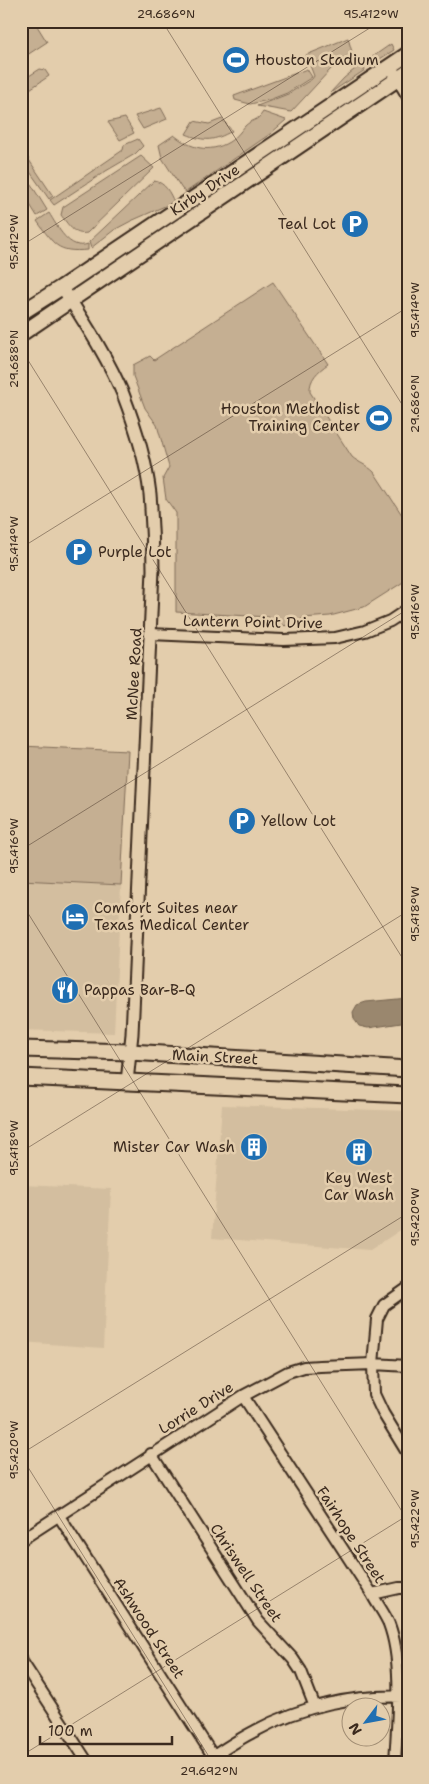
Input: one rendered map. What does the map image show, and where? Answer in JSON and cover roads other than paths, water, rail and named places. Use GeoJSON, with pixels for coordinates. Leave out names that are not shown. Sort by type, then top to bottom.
{"type":"FeatureCollection","features":[{"type":"Feature","properties":{"kind":"main road","name":"Kirby Drive"},"geometry":{"type":"LineString","coordinates":[[21,313],[408,54]]}},
{"type":"Feature","properties":{"kind":"main road","name":"Kirby Drive"},"geometry":{"type":"LineString","coordinates":[[21,334],[403,75]]}},
{"type":"Feature","properties":{"kind":"main road"},"geometry":{"type":"LineString","coordinates":[[224,177],[233,191]]}},
{"type":"Feature","properties":{"kind":"main road","name":"Main Street"},"geometry":{"type":"LineString","coordinates":[[21,1049],[130,1052],[408,1069]]}},
{"type":"Feature","properties":{"kind":"main road","name":"Main Street"},"geometry":{"type":"LineString","coordinates":[[21,1077],[408,1095]]}},
{"type":"Feature","properties":{"kind":"street"},"geometry":{"type":"LineString","coordinates":[[390,66],[403,75],[408,96]]}},
{"type":"Feature","properties":{"kind":"street","name":"McNee Road"},"geometry":{"type":"LineString","coordinates":[[62,287],[97,343],[122,393],[141,453],[149,492],[153,570],[127,1082]]}},
{"type":"Feature","properties":{"kind":"street","name":"Lantern Point Drive"},"geometry":{"type":"LineString","coordinates":[[150,634],[284,640],[335,638],[365,632],[390,621],[408,610]]}},
{"type":"Feature","properties":{"kind":"street"},"geometry":{"type":"LineString","coordinates":[[408,1288],[384,1305],[376,1319],[373,1364],[374,1394],[383,1413],[408,1454]]}},
{"type":"Feature","properties":{"kind":"street","name":"Lorrie Drive"},"geometry":{"type":"LineString","coordinates":[[21,1540],[243,1396],[288,1372],[304,1367],[373,1364],[408,1366]]}},
{"type":"Feature","properties":{"kind":"street","name":"Fairhope Street"},"geometry":{"type":"LineString","coordinates":[[243,1396],[372,1594],[389,1624],[403,1697],[395,1763]]}},
{"type":"Feature","properties":{"kind":"street","name":"Chriswell Street"},"geometry":{"type":"LineString","coordinates":[[151,1454],[258,1622],[293,1659],[301,1671],[315,1707]]}},
{"type":"Feature","properties":{"kind":"street","name":"Ashwood Street"},"geometry":{"type":"LineString","coordinates":[[59,1516],[213,1756]]}},
{"type":"Feature","properties":{"kind":"street"},"geometry":{"type":"LineString","coordinates":[[372,1594],[408,1588]]}},
{"type":"Feature","properties":{"kind":"street"},"geometry":{"type":"LineString","coordinates":[[21,1660],[88,1763]]}},
{"type":"Feature","properties":{"kind":"street"},"geometry":{"type":"LineString","coordinates":[[203,1763],[256,1730],[315,1707],[357,1698],[403,1697]]}},
{"type":"Feature","properties":{"kind":"place","name":"Houston Stadium"},"geometry":{"type":"Point","coordinates":[236,60]}},
{"type":"Feature","properties":{"kind":"place","name":"Teal Lot"},"geometry":{"type":"Point","coordinates":[355,224]}},
{"type":"Feature","properties":{"kind":"place","name":"Houston Methodist Training Center"},"geometry":{"type":"Point","coordinates":[379,418]}},
{"type":"Feature","properties":{"kind":"place","name":"Purple Lot"},"geometry":{"type":"Point","coordinates":[79,552]}},
{"type":"Feature","properties":{"kind":"place","name":"Yellow Lot"},"geometry":{"type":"Point","coordinates":[242,821]}},
{"type":"Feature","properties":{"kind":"place","name":"Comfort Suites near Texas Medical Center"},"geometry":{"type":"Point","coordinates":[75,917]}},
{"type":"Feature","properties":{"kind":"place","name":"Pappas Bar-B-Q"},"geometry":{"type":"Point","coordinates":[65,990]}},
{"type":"Feature","properties":{"kind":"place","name":"Mister Car Wash"},"geometry":{"type":"Point","coordinates":[254,1147]}},
{"type":"Feature","properties":{"kind":"place","name":"Key West Car Wash"},"geometry":{"type":"Point","coordinates":[359,1152]}}]}
